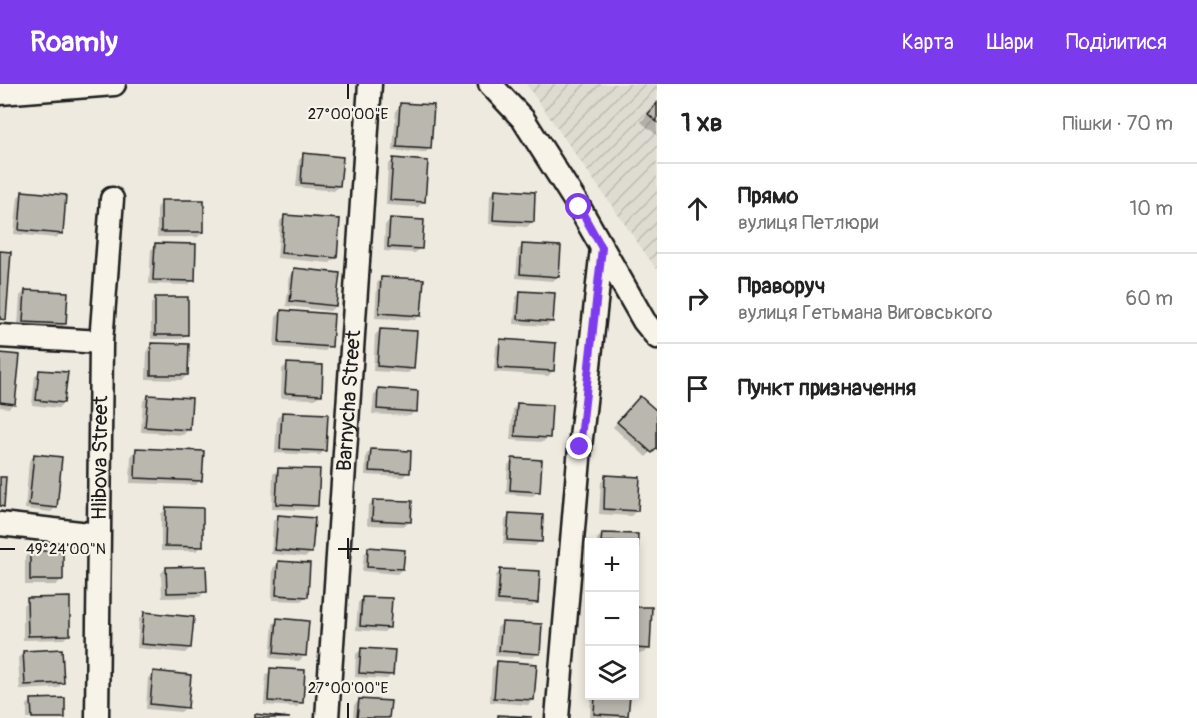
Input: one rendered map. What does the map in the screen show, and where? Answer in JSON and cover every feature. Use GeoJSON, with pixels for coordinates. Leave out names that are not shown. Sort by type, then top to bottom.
{"type":"FeatureCollection","features":[{"type":"Feature","properties":{"kind":"street"},"geometry":{"type":"LineString","coordinates":[[0,93],[114,84]]}},
{"type":"Feature","properties":{"kind":"street","name":"Barnycha Street"},"geometry":{"type":"LineString","coordinates":[[327,718],[370,84]]}},
{"type":"Feature","properties":{"kind":"street"},"geometry":{"type":"LineString","coordinates":[[490,84],[523,119],[579,207],[644,321],[657,337]]}},
{"type":"Feature","properties":{"kind":"street","name":"Hlibova Street"},"geometry":{"type":"LineString","coordinates":[[97,718],[101,342],[112,199]]}},
{"type":"Feature","properties":{"kind":"street"},"geometry":{"type":"LineString","coordinates":[[557,718],[580,447],[602,248]]}},
{"type":"Feature","properties":{"kind":"street"},"geometry":{"type":"LineString","coordinates":[[0,336],[101,342]]}},
{"type":"Feature","properties":{"kind":"street"},"geometry":{"type":"LineString","coordinates":[[0,524],[98,535]]}},
{"type":"Feature","properties":{"kind":"shaded area"},"geometry":{"type":"Polygon","coordinates":[[[526,84],[657,84],[657,270],[526,84]]]}},
{"type":"Feature","properties":{"kind":"building"},"geometry":{"type":"Polygon","coordinates":[[[400,103],[434,105],[431,149],[397,147],[400,103]]]}},
{"type":"Feature","properties":{"kind":"building"},"geometry":{"type":"Polygon","coordinates":[[[657,103],[657,122],[648,114],[657,103]]]}},
{"type":"Feature","properties":{"kind":"building"},"geometry":{"type":"Polygon","coordinates":[[[303,153],[343,157],[340,186],[301,183],[303,153]]]}},
{"type":"Feature","properties":{"kind":"building"},"geometry":{"type":"Polygon","coordinates":[[[393,158],[428,161],[425,202],[390,200],[393,158]]]}},
{"type":"Feature","properties":{"kind":"building"},"geometry":{"type":"Polygon","coordinates":[[[495,189],[535,192],[534,222],[493,220],[495,189]]]}},
{"type":"Feature","properties":{"kind":"building"},"geometry":{"type":"Polygon","coordinates":[[[22,191],[66,195],[63,234],[19,230],[22,191]]]}},
{"type":"Feature","properties":{"kind":"building"},"geometry":{"type":"Polygon","coordinates":[[[161,200],[204,200],[204,232],[161,232],[161,200]]]}},
{"type":"Feature","properties":{"kind":"building"},"geometry":{"type":"Polygon","coordinates":[[[284,215],[340,219],[337,258],[281,253],[284,215]]]}},
{"type":"Feature","properties":{"kind":"building"},"geometry":{"type":"Polygon","coordinates":[[[390,218],[424,220],[422,249],[388,247],[390,218]]]}},
{"type":"Feature","properties":{"kind":"building"},"geometry":{"type":"Polygon","coordinates":[[[155,243],[196,244],[195,281],[153,280],[155,243]]]}},
{"type":"Feature","properties":{"kind":"building"},"geometry":{"type":"Polygon","coordinates":[[[522,244],[561,246],[559,277],[520,274],[522,244]]]}},
{"type":"Feature","properties":{"kind":"building"},"geometry":{"type":"Polygon","coordinates":[[[0,251],[11,252],[6,320],[0,319],[0,251]]]}},
{"type":"Feature","properties":{"kind":"building"},"geometry":{"type":"Polygon","coordinates":[[[294,268],[340,273],[336,306],[290,301],[294,268]]]}},
{"type":"Feature","properties":{"kind":"building"},"geometry":{"type":"Polygon","coordinates":[[[381,277],[424,279],[421,316],[379,313],[381,277]]]}},
{"type":"Feature","properties":{"kind":"building"},"geometry":{"type":"Polygon","coordinates":[[[25,290],[68,292],[66,324],[23,322],[25,290]]]}},
{"type":"Feature","properties":{"kind":"building"},"geometry":{"type":"Polygon","coordinates":[[[520,291],[555,293],[553,322],[518,319],[520,291]]]}},
{"type":"Feature","properties":{"kind":"building"},"geometry":{"type":"Polygon","coordinates":[[[155,297],[188,297],[188,335],[155,335],[155,297]]]}},
{"type":"Feature","properties":{"kind":"building"},"geometry":{"type":"Polygon","coordinates":[[[281,310],[334,314],[332,347],[279,343],[281,310]]]}},
{"type":"Feature","properties":{"kind":"building"},"geometry":{"type":"Polygon","coordinates":[[[380,329],[417,331],[414,369],[377,366],[380,329]]]}},
{"type":"Feature","properties":{"kind":"building"},"geometry":{"type":"Polygon","coordinates":[[[500,339],[556,343],[554,371],[498,368],[500,339]]]}},
{"type":"Feature","properties":{"kind":"building"},"geometry":{"type":"Polygon","coordinates":[[[151,343],[189,344],[188,375],[151,375],[151,343]]]}},
{"type":"Feature","properties":{"kind":"building"},"geometry":{"type":"Polygon","coordinates":[[[0,353],[20,355],[15,404],[0,402],[0,353]]]}},
{"type":"Feature","properties":{"kind":"building"},"geometry":{"type":"Polygon","coordinates":[[[287,363],[323,365],[322,395],[285,393],[287,363]]]}},
{"type":"Feature","properties":{"kind":"building"},"geometry":{"type":"Polygon","coordinates":[[[39,370],[68,372],[64,403],[36,400],[39,370]]]}},
{"type":"Feature","properties":{"kind":"building"},"geometry":{"type":"Polygon","coordinates":[[[378,388],[418,391],[417,412],[377,409],[378,388]]]}},
{"type":"Feature","properties":{"kind":"building"},"geometry":{"type":"Polygon","coordinates":[[[148,395],[192,398],[190,430],[145,427],[148,395]]]}},
{"type":"Feature","properties":{"kind":"building"},"geometry":{"type":"Polygon","coordinates":[[[640,396],[657,411],[657,448],[652,453],[617,422],[640,396]]]}},
{"type":"Feature","properties":{"kind":"building"},"geometry":{"type":"Polygon","coordinates":[[[517,403],[552,405],[550,438],[515,436],[517,403]]]}},
{"type":"Feature","properties":{"kind":"building"},"geometry":{"type":"Polygon","coordinates":[[[282,412],[328,414],[326,451],[280,449],[282,412]]]}},
{"type":"Feature","properties":{"kind":"building"},"geometry":{"type":"Polygon","coordinates":[[[136,448],[204,451],[202,481],[135,478],[136,448]]]}},
{"type":"Feature","properties":{"kind":"building"},"geometry":{"type":"Polygon","coordinates":[[[371,449],[411,451],[410,473],[369,471],[371,449]]]}},
{"type":"Feature","properties":{"kind":"building"},"geometry":{"type":"Polygon","coordinates":[[[34,454],[62,457],[57,508],[29,505],[34,454]]]}},
{"type":"Feature","properties":{"kind":"building"},"geometry":{"type":"Polygon","coordinates":[[[512,458],[542,460],[540,492],[510,490],[512,458]]]}},
{"type":"Feature","properties":{"kind":"building"},"geometry":{"type":"Polygon","coordinates":[[[278,468],[320,469],[318,506],[276,504],[278,468]]]}},
{"type":"Feature","properties":{"kind":"building"},"geometry":{"type":"Polygon","coordinates":[[[605,475],[640,477],[638,511],[604,509],[605,475]]]}},
{"type":"Feature","properties":{"kind":"building"},"geometry":{"type":"Polygon","coordinates":[[[0,477],[6,477],[4,507],[0,506],[0,477]]]}},
{"type":"Feature","properties":{"kind":"building"},"geometry":{"type":"Polygon","coordinates":[[[373,500],[412,501],[411,522],[372,520],[373,500]]]}},
{"type":"Feature","properties":{"kind":"building"},"geometry":{"type":"Polygon","coordinates":[[[166,507],[203,508],[203,547],[165,546],[166,507]]]}},
{"type":"Feature","properties":{"kind":"building"},"geometry":{"type":"Polygon","coordinates":[[[509,513],[543,515],[542,542],[507,540],[509,513]]]}},
{"type":"Feature","properties":{"kind":"building"},"geometry":{"type":"Polygon","coordinates":[[[278,515],[315,518],[312,553],[275,550],[278,515]]]}},
{"type":"Feature","properties":{"kind":"building"},"geometry":{"type":"Polygon","coordinates":[[[602,533],[638,534],[638,538],[601,538],[602,533]]]}},
{"type":"Feature","properties":{"kind":"building"},"geometry":{"type":"Polygon","coordinates":[[[368,547],[405,550],[403,569],[367,567],[368,547]]]}},
{"type":"Feature","properties":{"kind":"building"},"geometry":{"type":"Polygon","coordinates":[[[30,551],[63,551],[63,580],[30,580],[30,551]]]}},
{"type":"Feature","properties":{"kind":"building"},"geometry":{"type":"Polygon","coordinates":[[[278,561],[310,563],[308,597],[276,595],[278,561]]]}},
{"type":"Feature","properties":{"kind":"building"},"geometry":{"type":"Polygon","coordinates":[[[206,566],[207,592],[167,593],[166,567],[206,566]]]}},
{"type":"Feature","properties":{"kind":"building"},"geometry":{"type":"Polygon","coordinates":[[[500,569],[540,571],[538,603],[498,600],[500,569]]]}},
{"type":"Feature","properties":{"kind":"building"},"geometry":{"type":"Polygon","coordinates":[[[70,597],[70,635],[28,636],[27,598],[70,597]]]}},
{"type":"Feature","properties":{"kind":"building"},"geometry":{"type":"Polygon","coordinates":[[[362,597],[392,598],[390,628],[360,626],[362,597]]]}},
{"type":"Feature","properties":{"kind":"building"},"geometry":{"type":"Polygon","coordinates":[[[639,607],[652,607],[650,649],[639,648],[639,607]]]}},
{"type":"Feature","properties":{"kind":"building"},"geometry":{"type":"Polygon","coordinates":[[[144,612],[194,617],[191,648],[141,644],[144,612]]]}},
{"type":"Feature","properties":{"kind":"building"},"geometry":{"type":"Polygon","coordinates":[[[277,618],[309,621],[306,656],[274,653],[277,618]]]}},
{"type":"Feature","properties":{"kind":"building"},"geometry":{"type":"Polygon","coordinates":[[[502,622],[542,624],[540,654],[499,651],[502,622]]]}},
{"type":"Feature","properties":{"kind":"building"},"geometry":{"type":"Polygon","coordinates":[[[361,648],[395,650],[393,675],[359,673],[361,648]]]}},
{"type":"Feature","properties":{"kind":"building"},"geometry":{"type":"Polygon","coordinates":[[[62,649],[64,683],[25,685],[23,651],[62,649]]]}},
{"type":"Feature","properties":{"kind":"building"},"geometry":{"type":"Polygon","coordinates":[[[497,661],[537,664],[534,700],[494,698],[497,661]]]}},
{"type":"Feature","properties":{"kind":"building"},"geometry":{"type":"Polygon","coordinates":[[[270,668],[305,670],[303,703],[268,701],[270,668]]]}},
{"type":"Feature","properties":{"kind":"building"},"geometry":{"type":"Polygon","coordinates":[[[153,671],[191,675],[188,708],[150,704],[153,671]]]}},
{"type":"Feature","properties":{"kind":"building"},"geometry":{"type":"Polygon","coordinates":[[[65,698],[65,718],[32,718],[31,699],[65,698]]]}},
{"type":"Feature","properties":{"kind":"building"},"geometry":{"type":"Polygon","coordinates":[[[359,699],[391,701],[389,718],[357,718],[359,699]]]}},
{"type":"Feature","properties":{"kind":"building"},"geometry":{"type":"Polygon","coordinates":[[[595,700],[630,700],[628,716],[594,714],[595,700]]]}},
{"type":"Feature","properties":{"kind":"building"},"geometry":{"type":"Polygon","coordinates":[[[255,714],[290,718],[255,718],[255,714]]]}},
{"type":"Feature","properties":{"kind":"building"},"geometry":{"type":"Polygon","coordinates":[[[498,715],[532,717],[498,718],[498,715]]]}},
{"type":"Feature","properties":{"kind":"route"},"geometry":{"type":"LineString","coordinates":[[579,207],[602,248],[580,447]]}}]}
